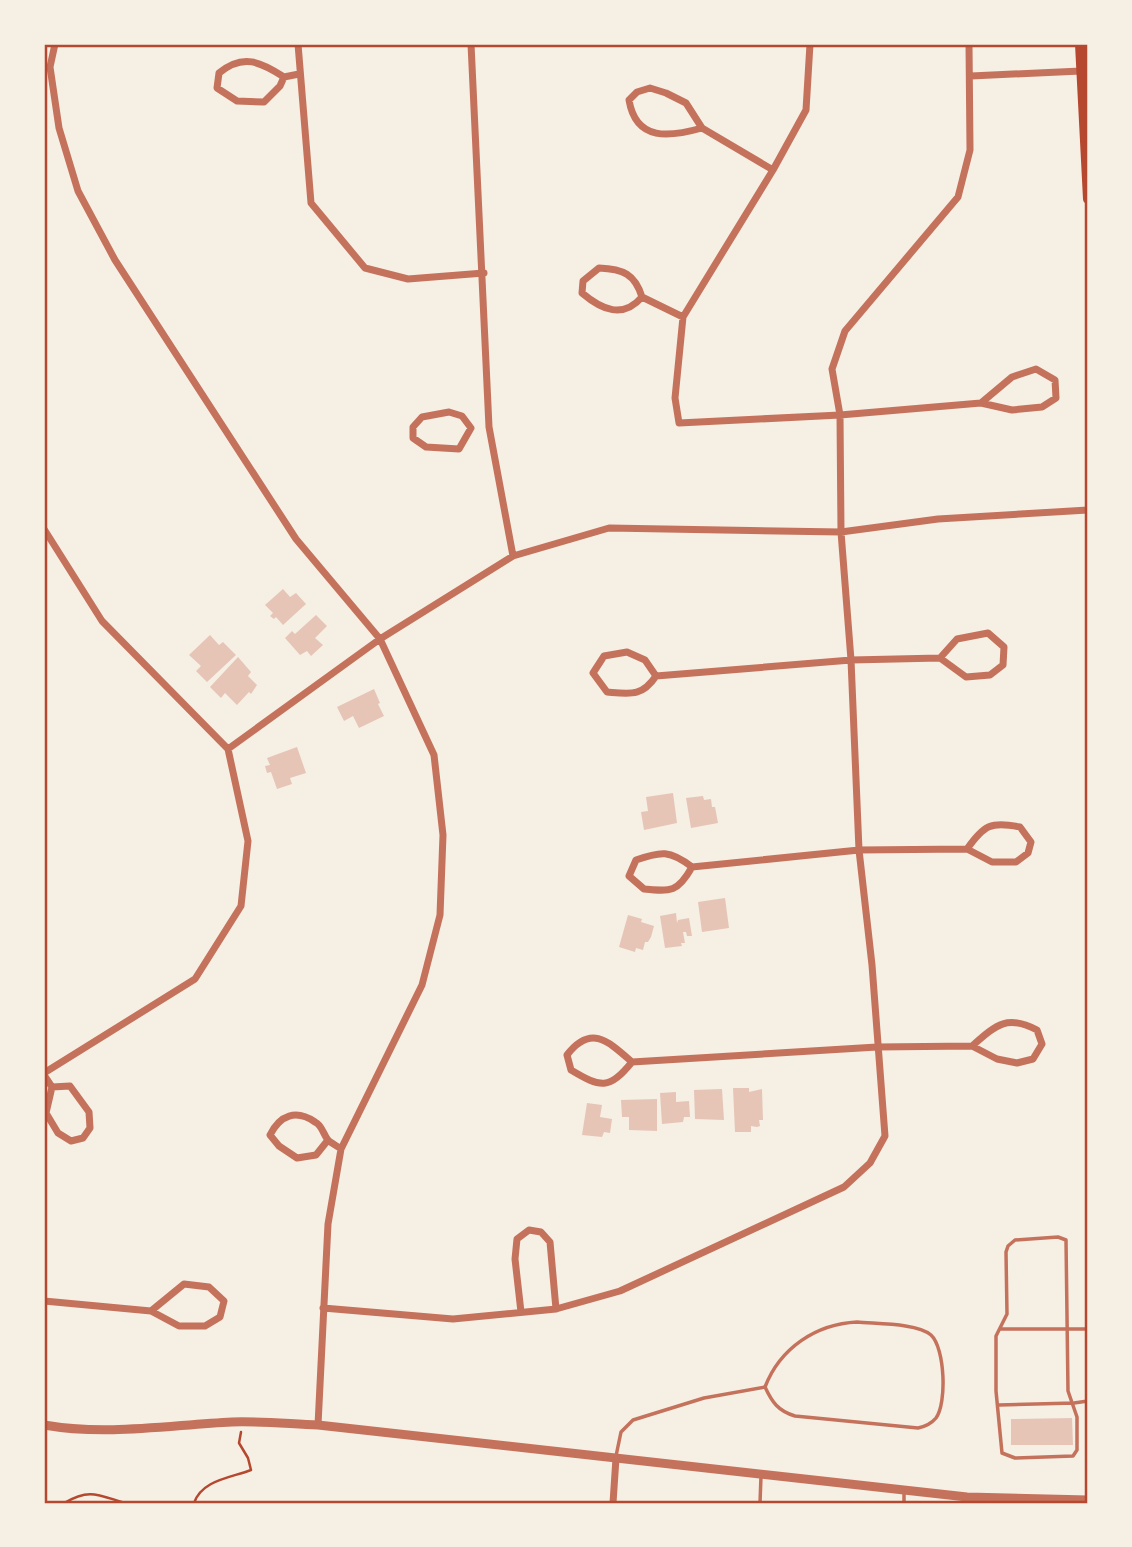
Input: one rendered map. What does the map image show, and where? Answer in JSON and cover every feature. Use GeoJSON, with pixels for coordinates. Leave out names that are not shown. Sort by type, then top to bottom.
{"type":"FeatureCollection","features":[{"type":"Feature","properties":{"kind":"main road"},"geometry":{"type":"LineString","coordinates":[[1080,44],[1088,199]]}},
{"type":"Feature","properties":{"kind":"street"},"geometry":{"type":"LineString","coordinates":[[55,44],[47,67],[59,128],[78,191],[115,260],[296,539],[380,639],[434,755],[443,835],[440,915],[422,985],[341,1149],[328,1224],[318,1425]]}},
{"type":"Feature","properties":{"kind":"street"},"geometry":{"type":"LineString","coordinates":[[298,44],[311,203],[365,268],[408,279],[484,273]]}},
{"type":"Feature","properties":{"kind":"street"},"geometry":{"type":"LineString","coordinates":[[471,44],[484,273],[489,427],[513,556]]}},
{"type":"Feature","properties":{"kind":"street"},"geometry":{"type":"LineString","coordinates":[[810,44],[806,110],[773,170],[682,317],[675,398],[679,423],[840,415],[981,403],[1012,410],[1042,407],[1056,398],[1055,380],[1036,369],[1012,377],[981,403]]}},
{"type":"Feature","properties":{"kind":"street"},"geometry":{"type":"LineString","coordinates":[[323,1308],[453,1319],[556,1309],[620,1291],[844,1187],[870,1163],[885,1136],[872,965],[859,850],[851,660],[841,532],[840,415],[832,369],[845,331],[958,197],[970,150],[969,44]]}},
{"type":"Feature","properties":{"kind":"street"},"geometry":{"type":"LineString","coordinates":[[284,77],[281,86],[264,102],[237,102],[217,88],[219,73],[230,64],[260,62],[284,77],[299,74]]}},
{"type":"Feature","properties":{"kind":"street"},"geometry":{"type":"LineString","coordinates":[[971,76],[1081,71]]}},
{"type":"Feature","properties":{"kind":"street"},"geometry":{"type":"LineString","coordinates":[[702,128],[675,136],[650,132],[632,115],[629,100],[637,92],[650,88],[666,93],[686,103],[702,128],[773,170]]}},
{"type":"Feature","properties":{"kind":"street"},"geometry":{"type":"LineString","coordinates":[[642,297],[634,306],[621,310],[604,308],[582,293],[583,281],[599,268],[632,275],[639,285],[642,297],[682,317]]}},
{"type":"Feature","properties":{"kind":"street"},"geometry":{"type":"LineString","coordinates":[[449,412],[462,416],[471,428],[459,449],[426,447],[413,438],[413,427],[422,417],[449,412]]}},
{"type":"Feature","properties":{"kind":"street"},"geometry":{"type":"LineString","coordinates":[[471,428],[489,427]]}},
{"type":"Feature","properties":{"kind":"street"},"geometry":{"type":"LineString","coordinates":[[228,749],[380,639],[513,556],[609,528],[841,532],[938,519],[1088,510]]}},
{"type":"Feature","properties":{"kind":"street"},"geometry":{"type":"LineString","coordinates":[[44,529],[102,621],[228,749],[248,841],[241,906],[195,979],[44,1074],[52,1087],[46,1113],[58,1133],[71,1141],[83,1138],[90,1128],[89,1112],[70,1086],[52,1087]]}},
{"type":"Feature","properties":{"kind":"street"},"geometry":{"type":"LineString","coordinates":[[656,676],[645,660],[627,652],[604,656],[593,673],[607,692],[632,694],[648,687],[656,676],[851,660],[940,658],[966,677],[990,675],[1003,665],[1004,647],[988,633],[957,639],[940,658]]}},
{"type":"Feature","properties":{"kind":"street"},"geometry":{"type":"LineString","coordinates":[[692,867],[683,883],[671,890],[644,890],[629,876],[636,860],[653,854],[676,855],[692,867],[859,850],[967,849],[992,862],[1016,862],[1028,853],[1031,842],[1020,827],[998,823],[980,831],[967,849]]}},
{"type":"Feature","properties":{"kind":"street"},"geometry":{"type":"LineString","coordinates":[[632,1062],[619,1078],[609,1083],[592,1082],[571,1070],[567,1055],[577,1042],[588,1038],[610,1042],[632,1062],[877,1047],[972,1046],[997,1059],[1017,1063],[1033,1059],[1042,1044],[1037,1030],[1020,1021],[1000,1024],[972,1046]]}},
{"type":"Feature","properties":{"kind":"street"},"geometry":{"type":"LineString","coordinates":[[328,1140],[316,1155],[297,1158],[279,1146],[270,1135],[276,1122],[288,1115],[317,1122],[328,1140],[341,1149]]}},
{"type":"Feature","properties":{"kind":"street"},"geometry":{"type":"LineString","coordinates":[[521,1312],[515,1259],[517,1239],[529,1230],[541,1232],[550,1242],[556,1309]]}},
{"type":"Feature","properties":{"kind":"street"},"geometry":{"type":"LineString","coordinates":[[44,1301],[151,1311],[178,1326],[205,1326],[220,1317],[224,1301],[209,1287],[184,1284],[151,1311]]}},
{"type":"Feature","properties":{"kind":"street"},"geometry":{"type":"LineString","coordinates":[[44,1425],[75,1431],[160,1429],[243,1422],[318,1425],[967,1497],[1088,1500]]}},
{"type":"Feature","properties":{"kind":"street"},"geometry":{"type":"LineString","coordinates":[[613,1503],[616,1458]]}},
{"type":"Feature","properties":{"kind":"lane"},"geometry":{"type":"LineString","coordinates":[[1058,1237],[1066,1240],[1068,1391],[1077,1416],[1077,1450],[1073,1456],[1015,1458],[1002,1452],[996,1336],[1001,1329],[1007,1314],[1008,1246],[1016,1240],[1058,1237]]}},
{"type":"Feature","properties":{"kind":"lane"},"geometry":{"type":"LineString","coordinates":[[843,1323],[919,1329],[936,1341],[942,1362],[942,1404],[938,1416],[930,1424],[918,1428],[783,1413],[773,1403],[765,1387],[772,1369],[785,1352],[804,1338],[843,1323]]}},
{"type":"Feature","properties":{"kind":"lane"},"geometry":{"type":"LineString","coordinates":[[1001,1329],[1088,1329]]}},
{"type":"Feature","properties":{"kind":"lane"},"geometry":{"type":"LineString","coordinates":[[616,1458],[621,1432],[633,1420],[704,1398],[765,1387]]}},
{"type":"Feature","properties":{"kind":"lane"},"geometry":{"type":"LineString","coordinates":[[999,1405],[1074,1404],[1088,1401]]}},
{"type":"Feature","properties":{"kind":"lane"},"geometry":{"type":"LineString","coordinates":[[760,1503],[762,1474]]}},
{"type":"Feature","properties":{"kind":"lane"},"geometry":{"type":"LineString","coordinates":[[904,1490],[904,1503]]}},
{"type":"Feature","properties":{"kind":"path"},"geometry":{"type":"LineString","coordinates":[[194,1503],[199,1491],[211,1483],[251,1470],[248,1458],[239,1443],[243,1422]]}},
{"type":"Feature","properties":{"kind":"path"},"geometry":{"type":"LineString","coordinates":[[64,1503],[80,1494],[98,1495],[125,1503]]}},
{"type":"Feature","properties":{"kind":"building"},"geometry":{"type":"Polygon","coordinates":[[[283,589],[290,597],[296,593],[306,604],[283,625],[276,617],[274,619],[270,616],[273,613],[265,605],[283,589]]]}},
{"type":"Feature","properties":{"kind":"building"},"geometry":{"type":"Polygon","coordinates":[[[316,615],[327,626],[315,638],[323,645],[311,656],[307,651],[300,655],[285,638],[292,631],[295,634],[316,615]]]}},
{"type":"Feature","properties":{"kind":"building"},"geometry":{"type":"Polygon","coordinates":[[[210,635],[219,645],[223,642],[236,655],[207,682],[196,671],[201,666],[189,655],[210,635]]]}},
{"type":"Feature","properties":{"kind":"building"},"geometry":{"type":"Polygon","coordinates":[[[238,657],[251,672],[248,676],[257,685],[251,694],[249,692],[237,705],[225,693],[221,698],[210,687],[238,657]]]}},
{"type":"Feature","properties":{"kind":"building"},"geometry":{"type":"Polygon","coordinates":[[[374,689],[384,716],[359,728],[353,716],[344,721],[337,707],[374,689]]]}},
{"type":"Feature","properties":{"kind":"building"},"geometry":{"type":"Polygon","coordinates":[[[297,747],[306,773],[290,778],[292,784],[277,789],[271,772],[267,773],[265,766],[270,765],[267,758],[297,747]]]}},
{"type":"Feature","properties":{"kind":"building"},"geometry":{"type":"Polygon","coordinates":[[[673,793],[677,823],[644,830],[641,812],[648,811],[646,797],[673,793]]]}},
{"type":"Feature","properties":{"kind":"building"},"geometry":{"type":"Polygon","coordinates":[[[703,796],[704,800],[711,799],[718,823],[691,828],[686,798],[703,796]]]}},
{"type":"Feature","properties":{"kind":"building"},"geometry":{"type":"Polygon","coordinates":[[[725,898],[729,928],[702,932],[698,902],[725,898]]]}},
{"type":"Feature","properties":{"kind":"building"},"geometry":{"type":"Polygon","coordinates":[[[676,913],[677,923],[678,920],[689,918],[692,936],[683,932],[685,943],[681,943],[682,946],[665,948],[660,916],[676,913]]]}},
{"type":"Feature","properties":{"kind":"building"},"geometry":{"type":"Polygon","coordinates":[[[628,915],[654,926],[643,950],[636,948],[635,952],[619,947],[628,915]]]}},
{"type":"Feature","properties":{"kind":"building"},"geometry":{"type":"Polygon","coordinates":[[[733,1088],[749,1088],[749,1092],[762,1089],[763,1120],[759,1120],[760,1126],[751,1126],[751,1132],[735,1132],[733,1088]]]}},
{"type":"Feature","properties":{"kind":"building"},"geometry":{"type":"Polygon","coordinates":[[[722,1089],[724,1120],[695,1119],[694,1090],[722,1089]]]}},
{"type":"Feature","properties":{"kind":"building"},"geometry":{"type":"Polygon","coordinates":[[[676,1092],[676,1102],[689,1101],[690,1117],[684,1117],[683,1122],[662,1124],[660,1093],[676,1092]]]}},
{"type":"Feature","properties":{"kind":"building"},"geometry":{"type":"Polygon","coordinates":[[[657,1099],[657,1131],[629,1130],[629,1117],[622,1117],[621,1100],[657,1099]]]}},
{"type":"Feature","properties":{"kind":"building"},"geometry":{"type":"Polygon","coordinates":[[[587,1103],[602,1105],[600,1117],[612,1119],[610,1133],[604,1132],[602,1137],[582,1135],[587,1103]]]}},
{"type":"Feature","properties":{"kind":"building"},"geometry":{"type":"Polygon","coordinates":[[[1072,1418],[1073,1445],[1011,1445],[1011,1419],[1072,1418]]]}}]}
